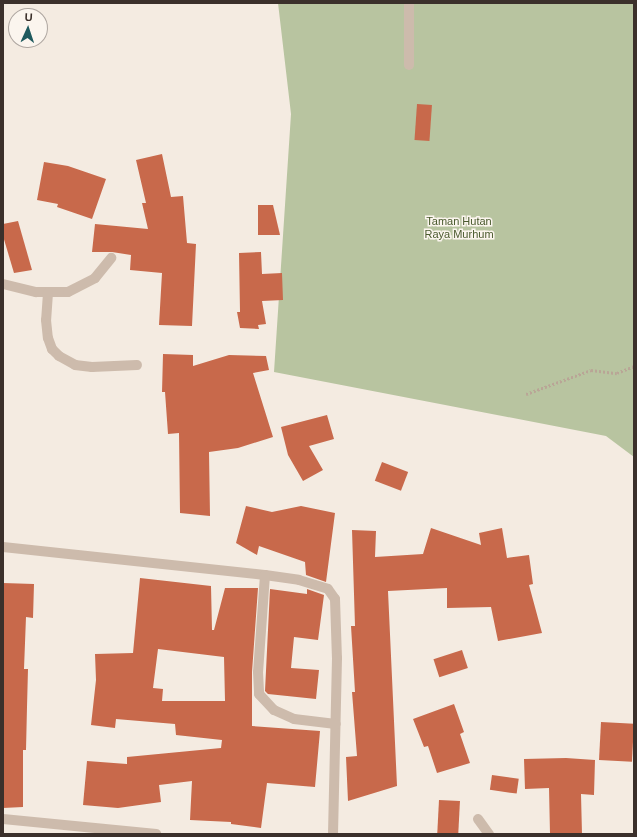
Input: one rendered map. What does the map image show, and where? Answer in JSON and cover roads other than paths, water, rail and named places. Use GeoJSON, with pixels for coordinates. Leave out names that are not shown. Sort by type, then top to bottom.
{"type":"FeatureCollection","features":[{"type":"Feature","properties":{"kind":"street"},"geometry":{"type":"LineString","coordinates":[[409,3],[409,65]]}},
{"type":"Feature","properties":{"kind":"street"},"geometry":{"type":"LineString","coordinates":[[3,284],[48,293],[68,292],[81,287],[95,278],[111,258]]}},
{"type":"Feature","properties":{"kind":"street"},"geometry":{"type":"LineString","coordinates":[[48,293],[46,320],[48,338],[52,349],[59,356],[75,365],[92,367],[137,365]]}},
{"type":"Feature","properties":{"kind":"street"},"geometry":{"type":"LineString","coordinates":[[3,547],[265,575],[317,584],[328,589],[335,599],[336,724],[333,834]]}},
{"type":"Feature","properties":{"kind":"street"},"geometry":{"type":"LineString","coordinates":[[265,575],[258,672],[259,694],[274,710],[294,719],[336,724]]}},
{"type":"Feature","properties":{"kind":"street"},"geometry":{"type":"LineString","coordinates":[[3,819],[156,834]]}},
{"type":"Feature","properties":{"kind":"street"},"geometry":{"type":"LineString","coordinates":[[478,819],[489,834]]}},
{"type":"Feature","properties":{"kind":"park label","name":"Taman Hutan Raya Murhum"},"geometry":{"type":"Point","coordinates":[459,228]}}]}
